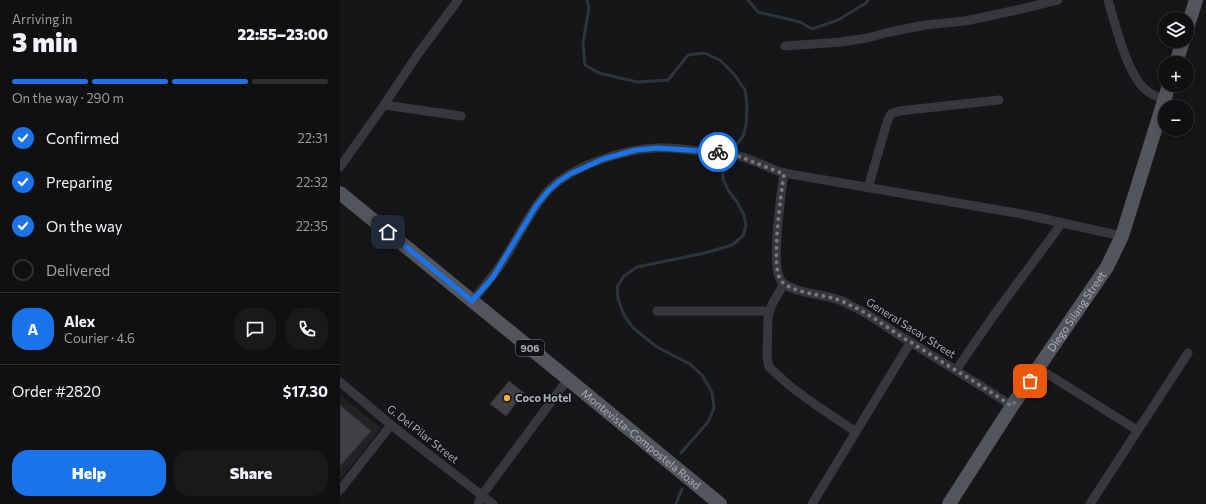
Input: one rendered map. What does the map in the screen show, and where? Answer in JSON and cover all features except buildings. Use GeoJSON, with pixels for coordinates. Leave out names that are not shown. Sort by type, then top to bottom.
{"type":"FeatureCollection","features":[{"type":"Feature","properties":{"kind":"main road"},"geometry":{"type":"LineString","coordinates":[[1192,12],[1196,0]]}},
{"type":"Feature","properties":{"kind":"main road","name":"Diego Silang Street"},"geometry":{"type":"LineString","coordinates":[[949,504],[1012,406],[1107,267],[1122,236],[1168,92]]}},
{"type":"Feature","properties":{"kind":"main road","name":"Montevista-Compostela Road"},"geometry":{"type":"LineString","coordinates":[[340,193],[568,378],[720,504]]}},
{"type":"Feature","properties":{"kind":"street"},"geometry":{"type":"LineString","coordinates":[[340,167],[418,54],[458,0]]}},
{"type":"Feature","properties":{"kind":"street"},"geometry":{"type":"LineString","coordinates":[[785,46],[841,42],[867,38],[890,32],[1012,12],[1058,0]]}},
{"type":"Feature","properties":{"kind":"street"},"geometry":{"type":"LineString","coordinates":[[1108,0],[1117,32],[1134,75],[1146,91],[1165,99]]}},
{"type":"Feature","properties":{"kind":"street"},"geometry":{"type":"LineString","coordinates":[[868,188],[887,122],[891,114],[899,111],[999,100]]}},
{"type":"Feature","properties":{"kind":"street"},"geometry":{"type":"LineString","coordinates":[[384,105],[460,116]]}},
{"type":"Feature","properties":{"kind":"street"},"geometry":{"type":"LineString","coordinates":[[472,301],[493,277],[536,206],[548,191],[570,174],[603,159],[636,150],[658,148],[723,153],[738,156],[784,174],[1022,214],[1122,236]]}},
{"type":"Feature","properties":{"kind":"street"},"geometry":{"type":"LineString","coordinates":[[784,174],[778,224],[776,262],[780,280],[784,284],[769,311],[767,357],[769,367],[790,386],[856,432]]}},
{"type":"Feature","properties":{"kind":"street"},"geometry":{"type":"LineString","coordinates":[[956,370],[994,314],[1062,223]]}},
{"type":"Feature","properties":{"kind":"street","name":"General Sacay Street"},"geometry":{"type":"LineString","coordinates":[[784,284],[851,305],[910,343],[978,383],[1012,406]]}},
{"type":"Feature","properties":{"kind":"street"},"geometry":{"type":"LineString","coordinates":[[657,311],[769,311]]}},
{"type":"Feature","properties":{"kind":"street"},"geometry":{"type":"LineString","coordinates":[[812,504],[910,343]]}},
{"type":"Feature","properties":{"kind":"street"},"geometry":{"type":"LineString","coordinates":[[1090,504],[1188,352]]}},
{"type":"Feature","properties":{"kind":"street"},"geometry":{"type":"LineString","coordinates":[[1038,368],[1137,430]]}},
{"type":"Feature","properties":{"kind":"street"},"geometry":{"type":"LineString","coordinates":[[478,504],[482,495],[568,378]]}},
{"type":"Feature","properties":{"kind":"street","name":"G. Del Pilar Street"},"geometry":{"type":"LineString","coordinates":[[340,382],[391,425],[493,504]]}},
{"type":"Feature","properties":{"kind":"street"},"geometry":{"type":"LineString","coordinates":[[340,490],[391,425]]}},
{"type":"Feature","properties":{"kind":"shaded area"},"geometry":{"type":"Polygon","coordinates":[[[340,395],[381,428],[340,480],[340,395]]]}},
{"type":"Feature","properties":{"kind":"waterway"},"geometry":{"type":"LineString","coordinates":[[587,0],[589,7],[583,43],[585,65],[599,73],[637,82],[668,80],[688,55],[704,53],[720,60],[734,74],[745,90],[747,105],[746,125],[743,136],[734,148]]}},
{"type":"Feature","properties":{"kind":"waterway"},"geometry":{"type":"LineString","coordinates":[[748,0],[758,12],[800,22],[812,29],[838,20],[866,3],[868,0]]}},
{"type":"Feature","properties":{"kind":"waterway"},"geometry":{"type":"LineString","coordinates":[[681,453],[708,422],[714,408],[712,392],[702,375],[690,364],[657,347],[633,328],[624,315],[618,299],[617,287],[624,276],[637,267],[705,253],[732,245],[743,236],[746,225],[744,215],[728,190],[723,179],[723,169],[726,158]]}},
{"type":"Feature","properties":{"kind":"waterway"},"geometry":{"type":"LineString","coordinates":[[676,504],[682,489]]}},
{"type":"Feature","properties":{"kind":"way so far"},"geometry":{"type":"LineString","coordinates":[[718,152],[748,159],[784,174],[778,224],[776,262],[780,280],[784,284],[851,305],[910,343],[978,383],[1012,406],[1030,381]]}},
{"type":"Feature","properties":{"kind":"place","name":"Coco Hotel"},"geometry":{"type":"Point","coordinates":[507,398]}},
{"type":"Feature","properties":{"kind":"route"},"geometry":{"type":"LineString","coordinates":[[388,232],[472,301],[493,277],[536,206],[548,191],[570,174],[603,159],[636,150],[658,148],[718,152]]}}]}
